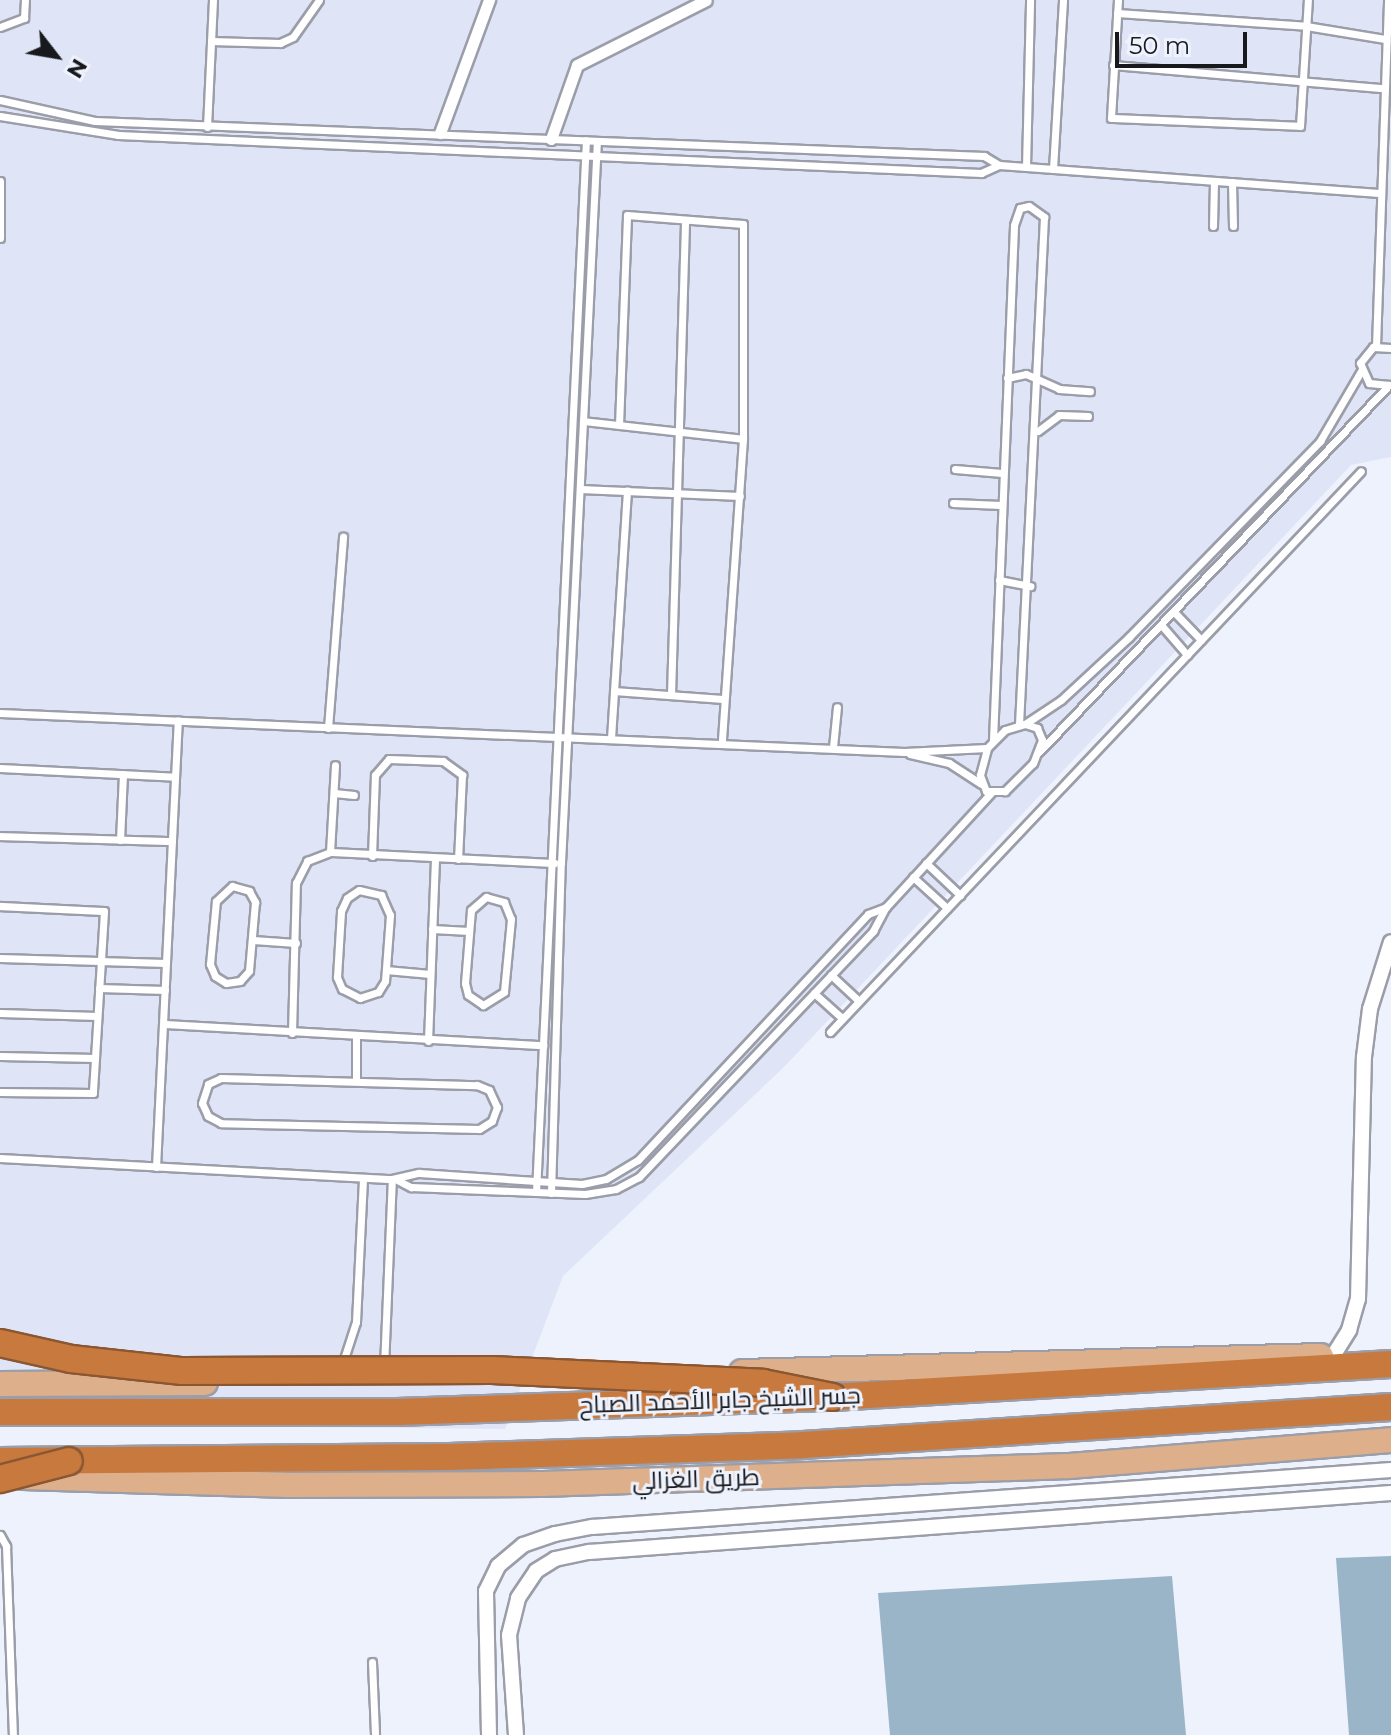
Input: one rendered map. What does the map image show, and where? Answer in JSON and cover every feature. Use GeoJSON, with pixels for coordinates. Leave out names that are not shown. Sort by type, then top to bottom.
{"type":"FeatureCollection","features":[{"type":"Feature","properties":{"kind":"highway"},"geometry":{"type":"LineString","coordinates":[[0,1343],[71,1359],[182,1371],[492,1370],[763,1383],[833,1397]]}},
{"type":"Feature","properties":{"kind":"highway","name":"جسر الشيخ جابر الأحمد الصباح"},"geometry":{"type":"LineString","coordinates":[[48,1413],[397,1412],[833,1397],[1391,1364]]}},
{"type":"Feature","properties":{"kind":"highway"},"geometry":{"type":"LineString","coordinates":[[0,1399],[48,1413]]}},
{"type":"Feature","properties":{"kind":"highway","name":"جسر الشيخ جابر الأحمد الصباح"},"geometry":{"type":"LineString","coordinates":[[69,1461],[803,1445],[1391,1407]]}},
{"type":"Feature","properties":{"kind":"highway"},"geometry":{"type":"LineString","coordinates":[[0,1412],[48,1413]]}},
{"type":"Feature","properties":{"kind":"highway"},"geometry":{"type":"LineString","coordinates":[[0,1461],[69,1461]]}},
{"type":"Feature","properties":{"kind":"highway"},"geometry":{"type":"LineString","coordinates":[[0,1478],[69,1461]]}},
{"type":"Feature","properties":{"kind":"main road"},"geometry":{"type":"LineString","coordinates":[[0,1384],[323,1383],[1391,1352]]}},
{"type":"Feature","properties":{"kind":"main road","name":"طريق الغزالي"},"geometry":{"type":"LineString","coordinates":[[0,1478],[289,1485],[542,1484],[1069,1466],[1391,1440]]}},
{"type":"Feature","properties":{"kind":"street"},"geometry":{"type":"LineString","coordinates":[[440,133],[489,0]]}},
{"type":"Feature","properties":{"kind":"street"},"geometry":{"type":"LineString","coordinates":[[551,139],[577,65],[706,0]]}},
{"type":"Feature","properties":{"kind":"street"},"geometry":{"type":"LineString","coordinates":[[1333,1356],[1349,1330],[1358,1299],[1364,1057],[1370,1009],[1388,960],[1391,942]]}},
{"type":"Feature","properties":{"kind":"street"},"geometry":{"type":"LineString","coordinates":[[489,1735],[486,1591],[498,1566],[523,1545],[555,1534],[607,1526],[1391,1470]]}},
{"type":"Feature","properties":{"kind":"street"},"geometry":{"type":"LineString","coordinates":[[516,1735],[509,1635],[518,1598],[536,1571],[555,1559],[589,1552],[1391,1493]]}},
{"type":"Feature","properties":{"kind":"lane"},"geometry":{"type":"LineString","coordinates":[[0,27],[24,18],[25,0]]}},
{"type":"Feature","properties":{"kind":"lane"},"geometry":{"type":"LineString","coordinates":[[207,137],[213,0]]}},
{"type":"Feature","properties":{"kind":"lane"},"geometry":{"type":"LineString","coordinates":[[211,41],[280,43],[293,37],[319,0]]}},
{"type":"Feature","properties":{"kind":"lane"},"geometry":{"type":"LineString","coordinates":[[1026,167],[1030,0]]}},
{"type":"Feature","properties":{"kind":"lane"},"geometry":{"type":"LineString","coordinates":[[1053,169],[1063,0]]}},
{"type":"Feature","properties":{"kind":"lane"},"geometry":{"type":"LineString","coordinates":[[1118,0],[1111,118],[1300,126],[1308,0]]}},
{"type":"Feature","properties":{"kind":"lane"},"geometry":{"type":"LineString","coordinates":[[1376,346],[1388,0]]}},
{"type":"Feature","properties":{"kind":"lane"},"geometry":{"type":"LineString","coordinates":[[1117,13],[1306,26],[1385,39]]}},
{"type":"Feature","properties":{"kind":"lane"},"geometry":{"type":"LineString","coordinates":[[1113,65],[1383,88]]}},
{"type":"Feature","properties":{"kind":"lane"},"geometry":{"type":"LineString","coordinates":[[0,100],[95,121],[984,156],[999,165],[1379,193]]}},
{"type":"Feature","properties":{"kind":"lane"},"geometry":{"type":"LineString","coordinates":[[0,116],[90,132],[981,173],[999,165]]}},
{"type":"Feature","properties":{"kind":"lane"},"geometry":{"type":"LineString","coordinates":[[536,1192],[586,140]]}},
{"type":"Feature","properties":{"kind":"lane"},"geometry":{"type":"LineString","coordinates":[[551,1193],[561,863],[597,141]]}},
{"type":"Feature","properties":{"kind":"lane"},"geometry":{"type":"LineString","coordinates":[[0,181],[0,238]]}},
{"type":"Feature","properties":{"kind":"lane"},"geometry":{"type":"LineString","coordinates":[[1213,226],[1214,181]]}},
{"type":"Feature","properties":{"kind":"lane"},"geometry":{"type":"LineString","coordinates":[[1232,182],[1233,226]]}},
{"type":"Feature","properties":{"kind":"lane"},"geometry":{"type":"LineString","coordinates":[[993,740],[1015,216],[1029,206],[1044,217],[1022,724]]}},
{"type":"Feature","properties":{"kind":"lane"},"geometry":{"type":"LineString","coordinates":[[619,425],[627,215],[743,224],[743,439],[722,743]]}},
{"type":"Feature","properties":{"kind":"lane"},"geometry":{"type":"LineString","coordinates":[[671,695],[685,220]]}},
{"type":"Feature","properties":{"kind":"lane"},"geometry":{"type":"LineString","coordinates":[[981,784],[987,748],[993,740],[1061,700],[1129,637],[1320,441],[1361,371],[1362,356],[1376,346],[1390,346]]}},
{"type":"Feature","properties":{"kind":"lane"},"geometry":{"type":"LineString","coordinates":[[1361,371],[1375,386],[1390,384]]}},
{"type":"Feature","properties":{"kind":"lane"},"geometry":{"type":"LineString","coordinates":[[1007,378],[1019,373],[1070,392],[1090,391]]}},
{"type":"Feature","properties":{"kind":"lane"},"geometry":{"type":"LineString","coordinates":[[0,1158],[363,1178],[394,1180],[411,1187],[551,1193],[601,1193],[639,1177],[873,931],[886,907],[991,793],[1016,783],[1039,752],[1176,614],[1390,384]]}},
{"type":"Feature","properties":{"kind":"lane"},"geometry":{"type":"LineString","coordinates":[[1036,433],[1059,415],[1088,416]]}},
{"type":"Feature","properties":{"kind":"lane"},"geometry":{"type":"LineString","coordinates":[[583,421],[743,439]]}},
{"type":"Feature","properties":{"kind":"lane"},"geometry":{"type":"LineString","coordinates":[[955,469],[1002,473]]}},
{"type":"Feature","properties":{"kind":"lane"},"geometry":{"type":"LineString","coordinates":[[830,1032],[1361,471]]}},
{"type":"Feature","properties":{"kind":"lane"},"geometry":{"type":"LineString","coordinates":[[580,489],[740,496]]}},
{"type":"Feature","properties":{"kind":"lane"},"geometry":{"type":"LineString","coordinates":[[611,738],[627,491]]}},
{"type":"Feature","properties":{"kind":"lane"},"geometry":{"type":"LineString","coordinates":[[953,503],[1001,505]]}},
{"type":"Feature","properties":{"kind":"lane"},"geometry":{"type":"LineString","coordinates":[[328,728],[343,537]]}},
{"type":"Feature","properties":{"kind":"lane"},"geometry":{"type":"LineString","coordinates":[[999,580],[1030,586]]}},
{"type":"Feature","properties":{"kind":"lane"},"geometry":{"type":"LineString","coordinates":[[1176,614],[1201,640]]}},
{"type":"Feature","properties":{"kind":"lane"},"geometry":{"type":"LineString","coordinates":[[1163,627],[1187,655]]}},
{"type":"Feature","properties":{"kind":"lane"},"geometry":{"type":"LineString","coordinates":[[614,691],[723,699]]}},
{"type":"Feature","properties":{"kind":"lane"},"geometry":{"type":"LineString","coordinates":[[833,747],[837,707]]}},
{"type":"Feature","properties":{"kind":"lane"},"geometry":{"type":"LineString","coordinates":[[0,713],[904,752],[987,748]]}},
{"type":"Feature","properties":{"kind":"lane"},"geometry":{"type":"LineString","coordinates":[[156,1167],[178,721]]}},
{"type":"Feature","properties":{"kind":"lane"},"geometry":{"type":"LineString","coordinates":[[1022,724],[1041,733],[1039,752]]}},
{"type":"Feature","properties":{"kind":"lane"},"geometry":{"type":"LineString","coordinates":[[904,752],[949,763],[991,793]]}},
{"type":"Feature","properties":{"kind":"lane"},"geometry":{"type":"LineString","coordinates":[[372,856],[376,770],[389,759],[429,760],[449,763],[464,780],[458,859]]}},
{"type":"Feature","properties":{"kind":"lane"},"geometry":{"type":"LineString","coordinates":[[330,852],[335,765]]}},
{"type":"Feature","properties":{"kind":"lane"},"geometry":{"type":"LineString","coordinates":[[0,768],[175,777]]}},
{"type":"Feature","properties":{"kind":"lane"},"geometry":{"type":"LineString","coordinates":[[120,840],[123,774]]}},
{"type":"Feature","properties":{"kind":"lane"},"geometry":{"type":"LineString","coordinates":[[334,793],[354,795]]}},
{"type":"Feature","properties":{"kind":"lane"},"geometry":{"type":"LineString","coordinates":[[0,836],[172,841]]}},
{"type":"Feature","properties":{"kind":"lane"},"geometry":{"type":"LineString","coordinates":[[292,1033],[296,883],[307,861],[330,852],[561,863]]}},
{"type":"Feature","properties":{"kind":"lane"},"geometry":{"type":"LineString","coordinates":[[428,1041],[435,858]]}},
{"type":"Feature","properties":{"kind":"lane"},"geometry":{"type":"LineString","coordinates":[[926,863],[960,895]]}},
{"type":"Feature","properties":{"kind":"lane"},"geometry":{"type":"LineString","coordinates":[[913,877],[947,908]]}},
{"type":"Feature","properties":{"kind":"lane"},"geometry":{"type":"LineString","coordinates":[[226,888],[244,888],[253,896],[253,940],[245,977],[226,983],[215,976],[210,964],[216,901],[226,888]]}},
{"type":"Feature","properties":{"kind":"lane"},"geometry":{"type":"LineString","coordinates":[[359,890],[374,891],[389,908],[386,970],[382,987],[367,998],[353,997],[339,984],[341,911],[347,898],[359,890]]}},
{"type":"Feature","properties":{"kind":"lane"},"geometry":{"type":"LineString","coordinates":[[493,897],[508,907],[506,986],[490,1004],[477,1003],[465,989],[469,931],[471,910],[480,900],[493,897]]}},
{"type":"Feature","properties":{"kind":"lane"},"geometry":{"type":"LineString","coordinates":[[0,906],[104,911],[93,1093],[0,1092]]}},
{"type":"Feature","properties":{"kind":"lane"},"geometry":{"type":"LineString","coordinates":[[394,1180],[419,1173],[594,1182],[638,1160],[868,914],[886,907]]}},
{"type":"Feature","properties":{"kind":"lane"},"geometry":{"type":"LineString","coordinates":[[432,929],[469,931]]}},
{"type":"Feature","properties":{"kind":"lane"},"geometry":{"type":"LineString","coordinates":[[253,940],[296,943]]}},
{"type":"Feature","properties":{"kind":"lane"},"geometry":{"type":"LineString","coordinates":[[0,958],[166,963]]}},
{"type":"Feature","properties":{"kind":"lane"},"geometry":{"type":"LineString","coordinates":[[386,970],[430,974]]}},
{"type":"Feature","properties":{"kind":"lane"},"geometry":{"type":"LineString","coordinates":[[831,975],[859,1001]]}},
{"type":"Feature","properties":{"kind":"lane"},"geometry":{"type":"LineString","coordinates":[[99,988],[165,990]]}},
{"type":"Feature","properties":{"kind":"lane"},"geometry":{"type":"LineString","coordinates":[[814,993],[842,1018]]}},
{"type":"Feature","properties":{"kind":"lane"},"geometry":{"type":"LineString","coordinates":[[0,1013],[97,1016]]}},
{"type":"Feature","properties":{"kind":"lane"},"geometry":{"type":"LineString","coordinates":[[164,1024],[543,1045]]}},
{"type":"Feature","properties":{"kind":"lane"},"geometry":{"type":"LineString","coordinates":[[356,1037],[356,1081]]}},
{"type":"Feature","properties":{"kind":"lane"},"geometry":{"type":"LineString","coordinates":[[0,1056],[95,1058]]}},
{"type":"Feature","properties":{"kind":"lane"},"geometry":{"type":"LineString","coordinates":[[221,1078],[356,1081],[477,1085],[493,1094],[496,1114],[479,1129],[221,1123],[208,1116],[202,1103],[208,1084],[221,1078]]}},
{"type":"Feature","properties":{"kind":"lane"},"geometry":{"type":"LineString","coordinates":[[323,1383],[346,1357],[356,1322],[363,1178]]}},
{"type":"Feature","properties":{"kind":"lane"},"geometry":{"type":"LineString","coordinates":[[383,1381],[394,1180]]}},
{"type":"Feature","properties":{"kind":"lane"},"geometry":{"type":"LineString","coordinates":[[0,1535],[6,1546],[13,1735]]}},
{"type":"Feature","properties":{"kind":"lane"},"geometry":{"type":"LineString","coordinates":[[372,1662],[375,1735]]}},
{"type":"Feature","properties":{"kind":"shaded area"},"geometry":{"type":"Polygon","coordinates":[[[0,0],[1391,0],[1391,457],[1351,465],[784,1067],[563,1276],[505,1429],[0,1424],[0,0]]]}},
{"type":"Feature","properties":{"kind":"shaded area"},"geometry":{"type":"Polygon","coordinates":[[[1391,1556],[1391,1735],[1349,1735],[1336,1558],[1391,1556]]]}},
{"type":"Feature","properties":{"kind":"shaded area"},"geometry":{"type":"Polygon","coordinates":[[[1172,1576],[1186,1735],[890,1735],[878,1593],[1172,1576]]]}}]}
